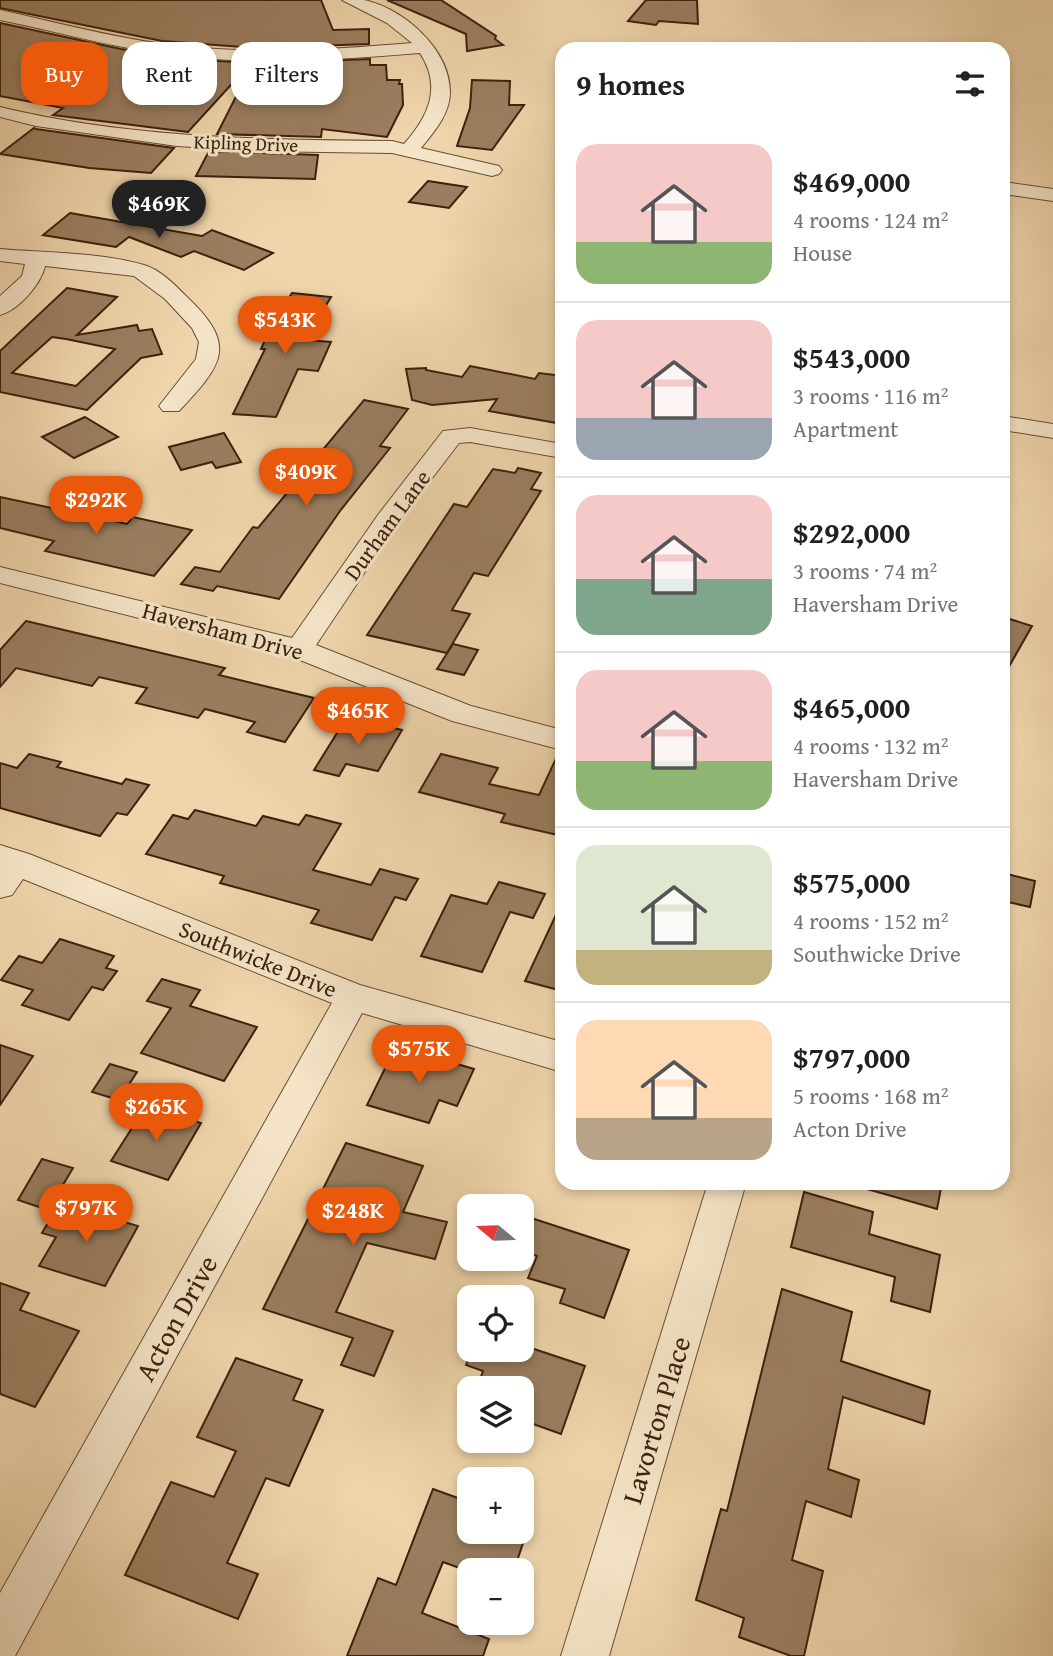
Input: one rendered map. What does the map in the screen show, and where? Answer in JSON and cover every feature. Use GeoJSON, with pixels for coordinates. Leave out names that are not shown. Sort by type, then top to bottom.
{"type":"FeatureCollection","features":[{"type":"Feature","properties":{"kind":"street"},"geometry":{"type":"LineString","coordinates":[[349,0],[400,23],[425,47],[435,65],[441,102],[428,128],[409,150]]}},
{"type":"Feature","properties":{"kind":"street"},"geometry":{"type":"LineString","coordinates":[[4,15],[29,5]]}},
{"type":"Feature","properties":{"kind":"street"},"geometry":{"type":"LineString","coordinates":[[4,15],[162,49],[228,55],[333,55],[425,47]]}},
{"type":"Feature","properties":{"kind":"street","name":"Kipling Drive"},"geometry":{"type":"LineString","coordinates":[[0,112],[74,127],[177,140],[409,150],[492,170]]}},
{"type":"Feature","properties":{"kind":"street"},"geometry":{"type":"LineString","coordinates":[[1010,189],[1053,195]]}},
{"type":"Feature","properties":{"kind":"street"},"geometry":{"type":"LineString","coordinates":[[0,255],[83,261],[143,272],[157,281],[186,309],[210,341],[208,356],[194,381],[171,406]]}},
{"type":"Feature","properties":{"kind":"street"},"geometry":{"type":"LineString","coordinates":[[0,308],[32,278],[36,259]]}},
{"type":"Feature","properties":{"kind":"street"},"geometry":{"type":"LineString","coordinates":[[1010,423],[1053,431]]}},
{"type":"Feature","properties":{"kind":"street","name":"Durham Lane"},"geometry":{"type":"LineString","coordinates":[[299,649],[387,520],[453,436],[470,435],[555,450]]}},
{"type":"Feature","properties":{"kind":"street","name":"Haversham Drive"},"geometry":{"type":"LineString","coordinates":[[0,575],[299,649],[462,714],[555,738]]}},
{"type":"Feature","properties":{"kind":"street","name":"Southwicke Drive"},"geometry":{"type":"LineString","coordinates":[[6,869],[352,997],[555,1055]]}},
{"type":"Feature","properties":{"kind":"street","name":"Acton Drive"},"geometry":{"type":"LineString","coordinates":[[0,1639],[352,997]]}},
{"type":"Feature","properties":{"kind":"street","name":"Lavorton Place"},"geometry":{"type":"LineString","coordinates":[[585,1656],[725,1190]]}},
{"type":"Feature","properties":{"kind":"building"},"geometry":{"type":"Polygon","coordinates":[[[0,0],[321,0],[333,30],[369,29],[369,44],[231,42],[231,46],[217,45],[217,42],[162,41],[0,8],[0,0]]]}},
{"type":"Feature","properties":{"kind":"building"},"geometry":{"type":"Polygon","coordinates":[[[387,0],[441,0],[496,36],[495,39],[503,45],[467,51],[466,34],[387,0]]]}},
{"type":"Feature","properties":{"kind":"building"},"geometry":{"type":"Polygon","coordinates":[[[646,0],[697,0],[698,24],[659,21],[656,25],[628,21],[646,0]]]}},
{"type":"Feature","properties":{"kind":"building"},"geometry":{"type":"Polygon","coordinates":[[[0,23],[88,42],[21,42],[21,100],[0,96],[0,23]]]}},
{"type":"Feature","properties":{"kind":"building"},"geometry":{"type":"Polygon","coordinates":[[[108,46],[122,49],[122,105],[213,105],[188,132],[53,115],[63,108],[47,105],[108,105],[108,46]]]}},
{"type":"Feature","properties":{"kind":"building"},"geometry":{"type":"Polygon","coordinates":[[[370,59],[370,65],[386,65],[387,80],[400,80],[399,84],[402,84],[403,105],[387,137],[322,129],[321,137],[217,134],[232,105],[343,105],[343,60],[370,59]]]}},
{"type":"Feature","properties":{"kind":"building"},"geometry":{"type":"Polygon","coordinates":[[[217,61],[231,62],[231,85],[217,100],[217,61]]]}},
{"type":"Feature","properties":{"kind":"building"},"geometry":{"type":"Polygon","coordinates":[[[472,80],[510,81],[509,105],[524,105],[492,150],[457,146],[470,108],[472,80]]]}},
{"type":"Feature","properties":{"kind":"building"},"geometry":{"type":"Polygon","coordinates":[[[34,128],[174,148],[151,173],[89,168],[0,154],[34,128]]]}},
{"type":"Feature","properties":{"kind":"building"},"geometry":{"type":"Polygon","coordinates":[[[209,151],[318,155],[315,179],[196,176],[209,151]]]}},
{"type":"Feature","properties":{"kind":"building"},"geometry":{"type":"Polygon","coordinates":[[[428,181],[467,187],[449,208],[409,202],[428,181]]]}},
{"type":"Feature","properties":{"kind":"building"},"geometry":{"type":"Polygon","coordinates":[[[70,213],[202,236],[212,230],[273,253],[244,270],[194,251],[181,257],[129,237],[116,247],[43,235],[70,213]]]}},
{"type":"Feature","properties":{"kind":"building"},"geometry":{"type":"Polygon","coordinates":[[[67,288],[117,297],[77,335],[137,325],[139,331],[152,329],[162,354],[141,358],[87,410],[0,392],[0,351],[67,288]],[[52,337],[12,373],[76,386],[115,349],[52,337]]]}},
{"type":"Feature","properties":{"kind":"building"},"geometry":{"type":"Polygon","coordinates":[[[292,293],[331,297],[305,340],[331,342],[318,371],[298,369],[276,417],[233,414],[265,349],[261,349],[273,322],[292,293]]]}},
{"type":"Feature","properties":{"kind":"building"},"geometry":{"type":"Polygon","coordinates":[[[470,366],[535,379],[539,373],[555,375],[555,423],[489,411],[497,399],[432,405],[412,400],[406,369],[426,368],[462,377],[470,366]]]}},
{"type":"Feature","properties":{"kind":"building"},"geometry":{"type":"Polygon","coordinates":[[[364,400],[408,409],[380,446],[390,448],[340,511],[279,599],[217,586],[213,591],[181,584],[195,567],[220,572],[253,527],[258,528],[364,400]]]}},
{"type":"Feature","properties":{"kind":"building"},"geometry":{"type":"Polygon","coordinates":[[[85,417],[118,437],[74,458],[42,437],[85,417]]]}},
{"type":"Feature","properties":{"kind":"building"},"geometry":{"type":"Polygon","coordinates":[[[224,433],[241,462],[216,468],[212,462],[181,470],[169,447],[224,433]]]}},
{"type":"Feature","properties":{"kind":"building"},"geometry":{"type":"Polygon","coordinates":[[[518,468],[541,473],[531,489],[541,491],[488,576],[474,573],[452,610],[470,614],[447,653],[367,635],[454,504],[467,507],[493,469],[515,473],[518,468]]]}},
{"type":"Feature","properties":{"kind":"building"},"geometry":{"type":"Polygon","coordinates":[[[0,497],[127,524],[133,517],[192,530],[154,576],[45,551],[54,541],[0,528],[0,497]]]}},
{"type":"Feature","properties":{"kind":"building"},"geometry":{"type":"Polygon","coordinates":[[[1010,619],[1032,626],[1010,665],[1010,619]]]}},
{"type":"Feature","properties":{"kind":"building"},"geometry":{"type":"Polygon","coordinates":[[[26,621],[225,668],[219,675],[314,698],[285,742],[247,732],[255,722],[205,709],[198,718],[136,703],[147,688],[99,677],[92,686],[16,668],[0,687],[0,650],[26,621]]]}},
{"type":"Feature","properties":{"kind":"building"},"geometry":{"type":"Polygon","coordinates":[[[453,644],[478,650],[464,675],[437,669],[453,644]]]}},
{"type":"Feature","properties":{"kind":"building"},"geometry":{"type":"Polygon","coordinates":[[[347,717],[402,730],[378,771],[346,764],[339,776],[314,770],[347,717]]]}},
{"type":"Feature","properties":{"kind":"building"},"geometry":{"type":"Polygon","coordinates":[[[29,754],[61,762],[57,767],[122,784],[126,779],[149,785],[127,815],[117,813],[100,836],[0,808],[0,763],[17,768],[29,754]]]}},
{"type":"Feature","properties":{"kind":"building"},"geometry":{"type":"Polygon","coordinates":[[[441,754],[498,768],[489,784],[539,795],[555,761],[555,834],[501,822],[505,814],[419,792],[441,754]]]}},
{"type":"Feature","properties":{"kind":"building"},"geometry":{"type":"Polygon","coordinates":[[[195,810],[256,826],[263,816],[299,825],[306,815],[341,824],[313,870],[371,885],[380,869],[418,879],[406,900],[395,897],[372,940],[311,923],[319,910],[220,883],[224,876],[146,854],[173,815],[188,819],[195,810]]]}},
{"type":"Feature","properties":{"kind":"building"},"geometry":{"type":"Polygon","coordinates":[[[1010,875],[1035,881],[1030,907],[1010,903],[1010,875]]]}},
{"type":"Feature","properties":{"kind":"building"},"geometry":{"type":"Polygon","coordinates":[[[499,882],[545,894],[533,918],[510,912],[482,972],[421,956],[451,895],[487,904],[499,882]]]}},
{"type":"Feature","properties":{"kind":"building"},"geometry":{"type":"Polygon","coordinates":[[[555,917],[555,989],[525,981],[555,917]]]}},
{"type":"Feature","properties":{"kind":"building"},"geometry":{"type":"Polygon","coordinates":[[[60,939],[114,956],[106,968],[117,971],[103,990],[92,987],[69,1020],[22,1005],[33,990],[1,980],[19,956],[42,963],[60,939]]]}},
{"type":"Feature","properties":{"kind":"building"},"geometry":{"type":"Polygon","coordinates":[[[162,979],[200,990],[190,1006],[257,1027],[224,1081],[141,1053],[171,1008],[147,1001],[162,979]]]}},
{"type":"Feature","properties":{"kind":"building"},"geometry":{"type":"Polygon","coordinates":[[[0,1045],[33,1056],[0,1105],[0,1045]]]}},
{"type":"Feature","properties":{"kind":"building"},"geometry":{"type":"Polygon","coordinates":[[[396,1046],[474,1069],[457,1106],[439,1100],[429,1123],[367,1105],[396,1046]]]}},
{"type":"Feature","properties":{"kind":"building"},"geometry":{"type":"Polygon","coordinates":[[[110,1064],[137,1072],[119,1100],[92,1092],[110,1064]]]}},
{"type":"Feature","properties":{"kind":"building"},"geometry":{"type":"Polygon","coordinates":[[[146,1106],[201,1123],[168,1180],[111,1161],[146,1106]]]}},
{"type":"Feature","properties":{"kind":"building"},"geometry":{"type":"Polygon","coordinates":[[[346,1143],[423,1166],[403,1212],[447,1222],[435,1259],[367,1243],[336,1312],[393,1331],[374,1376],[341,1365],[353,1338],[263,1309],[346,1143]]]}},
{"type":"Feature","properties":{"kind":"building"},"geometry":{"type":"Polygon","coordinates":[[[42,1159],[73,1168],[48,1210],[18,1200],[42,1159]]]}},
{"type":"Feature","properties":{"kind":"building"},"geometry":{"type":"Polygon","coordinates":[[[870,1190],[941,1190],[937,1209],[870,1190]]]}},
{"type":"Feature","properties":{"kind":"building"},"geometry":{"type":"Polygon","coordinates":[[[804,1192],[873,1212],[869,1234],[940,1255],[930,1312],[891,1301],[895,1277],[791,1247],[804,1192]]]}},
{"type":"Feature","properties":{"kind":"building"},"geometry":{"type":"Polygon","coordinates":[[[60,1203],[138,1226],[105,1286],[39,1266],[56,1237],[42,1233],[60,1203]]]}},
{"type":"Feature","properties":{"kind":"building"},"geometry":{"type":"Polygon","coordinates":[[[534,1219],[629,1250],[604,1318],[560,1303],[565,1289],[528,1278],[531,1271],[534,1271],[537,1256],[534,1255],[534,1219]]]}},
{"type":"Feature","properties":{"kind":"building"},"geometry":{"type":"Polygon","coordinates":[[[0,1283],[29,1293],[20,1310],[79,1331],[35,1407],[0,1394],[0,1283]]]}},
{"type":"Feature","properties":{"kind":"building"},"geometry":{"type":"Polygon","coordinates":[[[782,1289],[852,1312],[841,1361],[930,1391],[924,1424],[843,1397],[828,1469],[859,1480],[851,1517],[806,1501],[792,1560],[823,1571],[804,1656],[791,1656],[739,1637],[744,1618],[696,1600],[721,1509],[727,1511],[782,1289]]]}},
{"type":"Feature","properties":{"kind":"building"},"geometry":{"type":"Polygon","coordinates":[[[534,1349],[585,1366],[561,1434],[534,1424],[534,1376],[481,1376],[483,1371],[466,1365],[467,1362],[534,1362],[534,1349]]]}},
{"type":"Feature","properties":{"kind":"building"},"geometry":{"type":"Polygon","coordinates":[[[236,1358],[302,1380],[293,1400],[323,1410],[289,1486],[266,1478],[227,1563],[258,1574],[238,1619],[125,1575],[171,1482],[214,1497],[236,1451],[197,1437],[236,1358]]]}},
{"type":"Feature","properties":{"kind":"building"},"geometry":{"type":"Polygon","coordinates":[[[433,1489],[457,1498],[457,1544],[523,1544],[518,1558],[457,1558],[457,1567],[443,1562],[422,1613],[457,1627],[457,1635],[479,1635],[489,1639],[483,1656],[347,1656],[378,1578],[396,1585],[433,1489]]]}}]}
